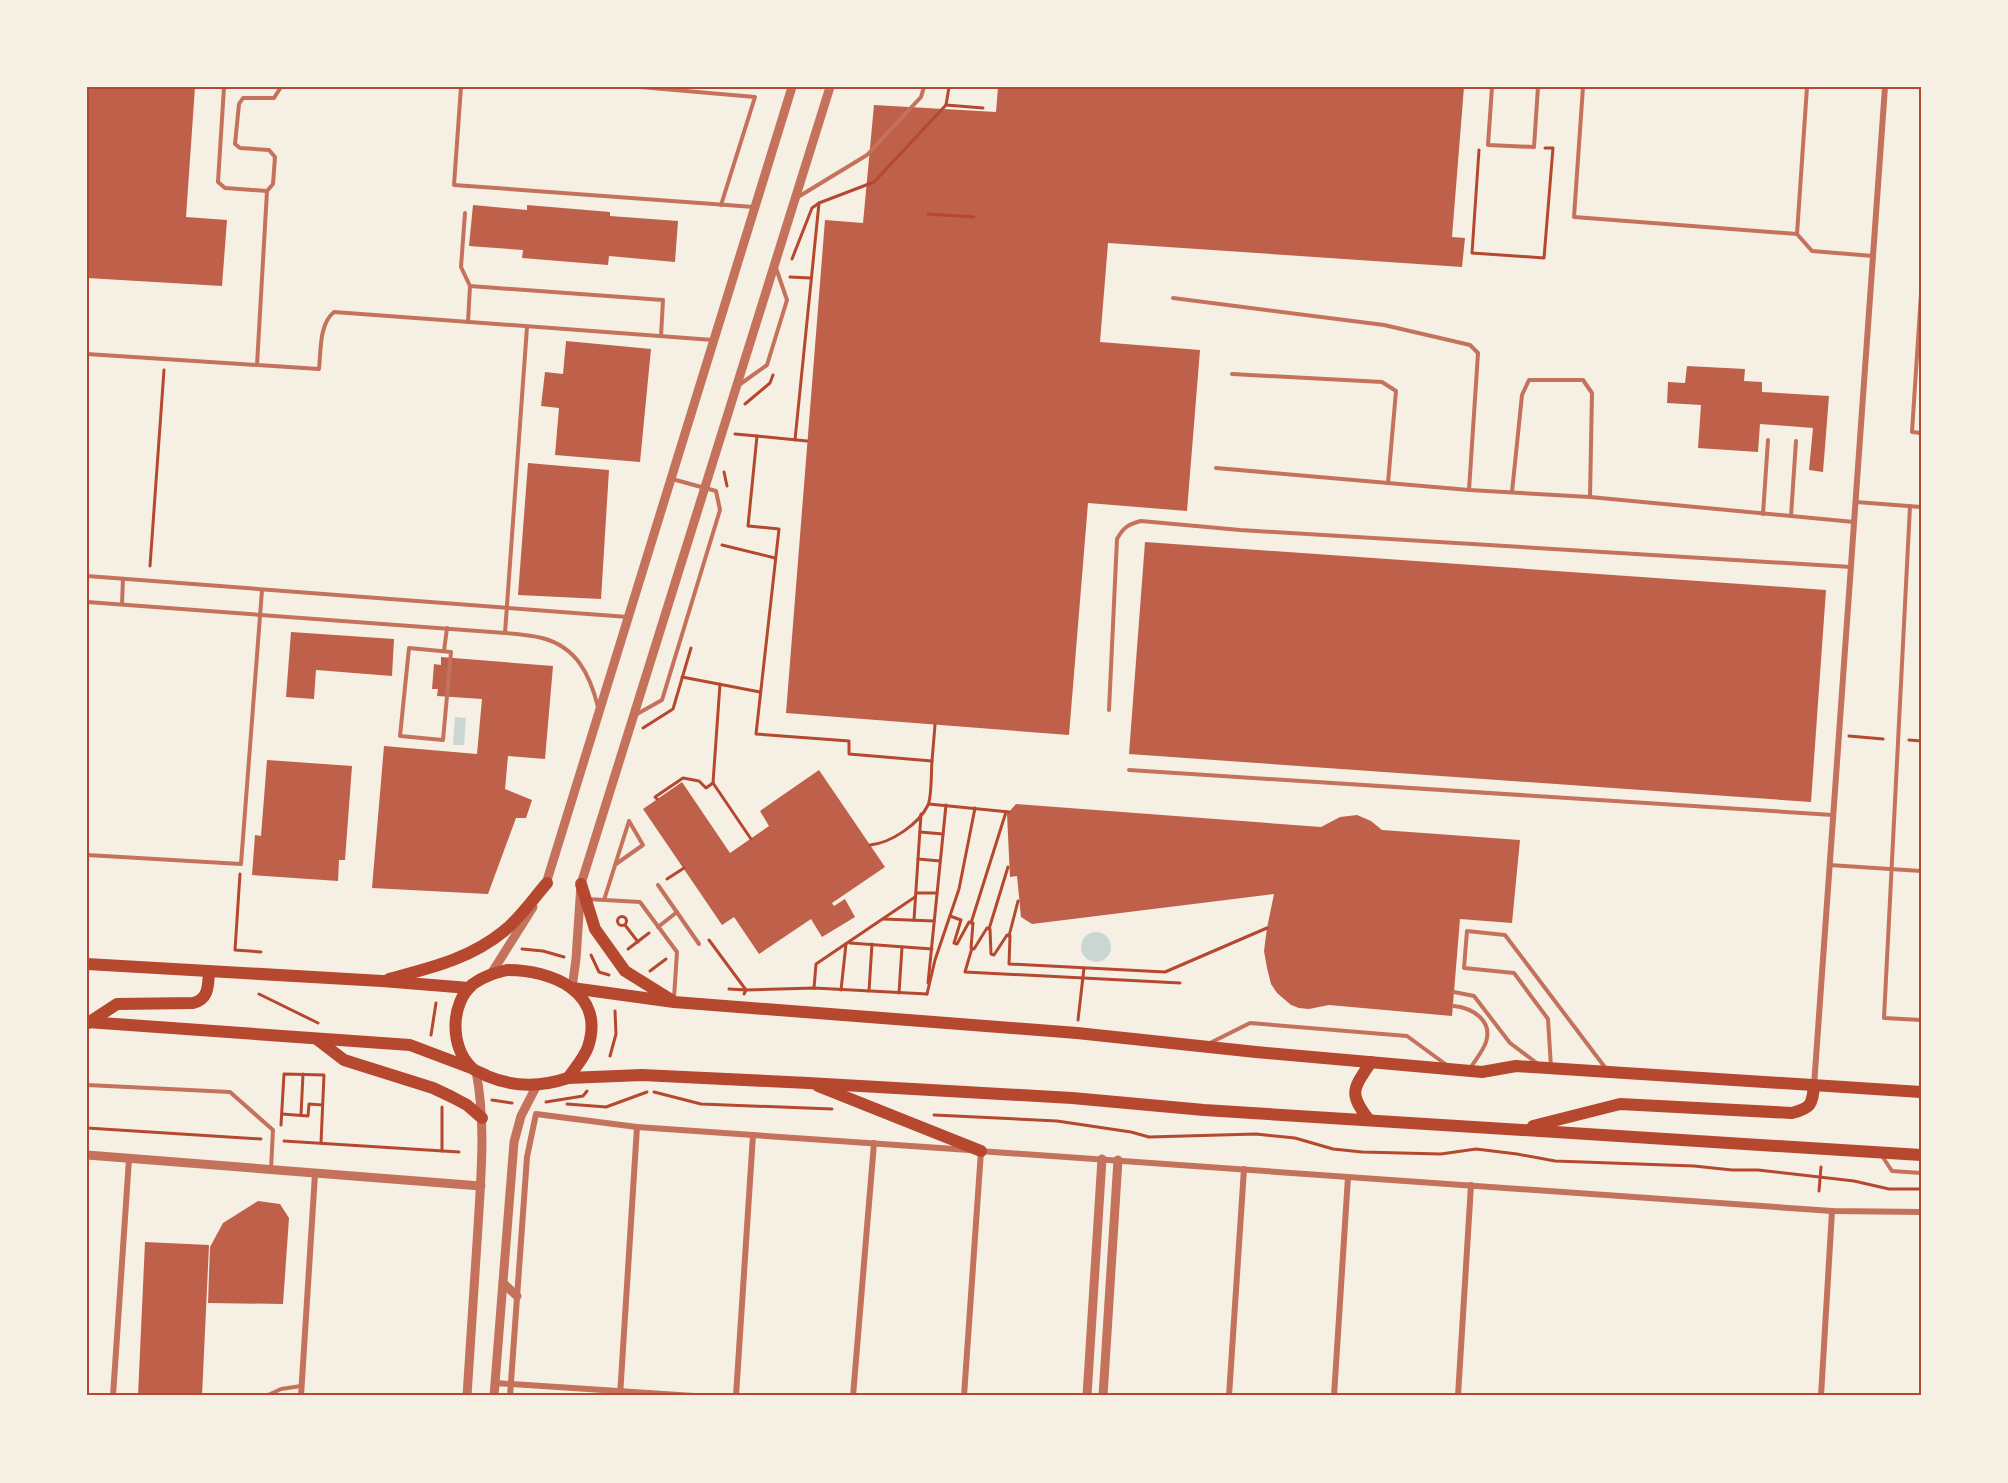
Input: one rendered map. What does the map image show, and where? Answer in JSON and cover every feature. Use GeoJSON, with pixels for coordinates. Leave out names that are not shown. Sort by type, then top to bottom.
{"type":"FeatureCollection","features":[{"type":"Feature","properties":{"kind":"main road"},"geometry":{"type":"LineString","coordinates":[[382,981],[453,962],[474,951],[505,931],[547,883]]}},
{"type":"Feature","properties":{"kind":"main road"},"geometry":{"type":"LineString","coordinates":[[581,884],[595,929],[625,971],[674,1002]]}},
{"type":"Feature","properties":{"kind":"main road"},"geometry":{"type":"LineString","coordinates":[[87,964],[469,988]]}},
{"type":"Feature","properties":{"kind":"main road"},"geometry":{"type":"LineString","coordinates":[[474,1070],[460,1052],[454,1030],[460,1002],[469,988],[491,974],[507,970],[538,972],[555,977],[572,988],[586,1003],[591,1032],[588,1047],[568,1078]]}},
{"type":"Feature","properties":{"kind":"main road"},"geometry":{"type":"LineString","coordinates":[[88,1022],[117,1004],[201,1001],[207,994],[209,972]]}},
{"type":"Feature","properties":{"kind":"main road"},"geometry":{"type":"LineString","coordinates":[[572,988],[674,1002],[1077,1033],[1454,1070],[1482,1072],[1516,1066],[1921,1092]]}},
{"type":"Feature","properties":{"kind":"main road"},"geometry":{"type":"LineString","coordinates":[[88,1022],[410,1045],[496,1080],[537,1085],[568,1078],[642,1075],[808,1083],[1072,1098],[1204,1110],[1921,1155]]}},
{"type":"Feature","properties":{"kind":"main road"},"geometry":{"type":"LineString","coordinates":[[317,1039],[344,1059],[433,1088],[467,1105],[482,1118]]}},
{"type":"Feature","properties":{"kind":"main road"},"geometry":{"type":"LineString","coordinates":[[1369,1120],[1354,1097],[1356,1087],[1371,1062]]}},
{"type":"Feature","properties":{"kind":"main road"},"geometry":{"type":"LineString","coordinates":[[808,1083],[981,1151]]}},
{"type":"Feature","properties":{"kind":"main road"},"geometry":{"type":"LineString","coordinates":[[1521,1129],[1620,1104],[1792,1113],[1809,1106],[1814,1086]]}},
{"type":"Feature","properties":{"kind":"street"},"geometry":{"type":"LineString","coordinates":[[491,974],[547,883],[792,87]]}},
{"type":"Feature","properties":{"kind":"street"},"geometry":{"type":"LineString","coordinates":[[572,988],[581,884],[830,87]]}},
{"type":"Feature","properties":{"kind":"street"},"geometry":{"type":"LineString","coordinates":[[1814,1086],[1885,87]]}},
{"type":"Feature","properties":{"kind":"street"},"geometry":{"type":"LineString","coordinates":[[467,1396],[481,1186],[481,1097],[474,1070]]}},
{"type":"Feature","properties":{"kind":"street"},"geometry":{"type":"LineString","coordinates":[[494,1396],[514,1142],[520,1116],[537,1085]]}},
{"type":"Feature","properties":{"kind":"street"},"geometry":{"type":"LineString","coordinates":[[510,1396],[527,1157],[536,1114],[637,1127],[1832,1211],[1921,1212]]}},
{"type":"Feature","properties":{"kind":"street"},"geometry":{"type":"LineString","coordinates":[[620,1394],[637,1127]]}},
{"type":"Feature","properties":{"kind":"street"},"geometry":{"type":"LineString","coordinates":[[736,1396],[753,1135]]}},
{"type":"Feature","properties":{"kind":"street"},"geometry":{"type":"LineString","coordinates":[[853,1396],[874,1143]]}},
{"type":"Feature","properties":{"kind":"street"},"geometry":{"type":"LineString","coordinates":[[964,1396],[981,1151]]}},
{"type":"Feature","properties":{"kind":"street"},"geometry":{"type":"LineString","coordinates":[[87,1155],[481,1186]]}},
{"type":"Feature","properties":{"kind":"street"},"geometry":{"type":"LineString","coordinates":[[113,1396],[129,1159]]}},
{"type":"Feature","properties":{"kind":"street"},"geometry":{"type":"LineString","coordinates":[[1087,1396],[1102,1159]]}},
{"type":"Feature","properties":{"kind":"street"},"geometry":{"type":"LineString","coordinates":[[1102,1396],[1118,1160]]}},
{"type":"Feature","properties":{"kind":"street"},"geometry":{"type":"LineString","coordinates":[[1229,1396],[1244,1168]]}},
{"type":"Feature","properties":{"kind":"street"},"geometry":{"type":"LineString","coordinates":[[301,1396],[315,1174]]}},
{"type":"Feature","properties":{"kind":"street"},"geometry":{"type":"LineString","coordinates":[[1334,1396],[1348,1176]]}},
{"type":"Feature","properties":{"kind":"street"},"geometry":{"type":"LineString","coordinates":[[1458,1396],[1471,1185]]}},
{"type":"Feature","properties":{"kind":"street"},"geometry":{"type":"LineString","coordinates":[[1821,1396],[1832,1211]]}},
{"type":"Feature","properties":{"kind":"street"},"geometry":{"type":"LineString","coordinates":[[503,1283],[517,1296]]}},
{"type":"Feature","properties":{"kind":"street"},"geometry":{"type":"LineString","coordinates":[[495,1383],[620,1394],[694,1396]]}},
{"type":"Feature","properties":{"kind":"lane"},"geometry":{"type":"LineString","coordinates":[[224,87],[218,182],[225,188],[267,191]]}},
{"type":"Feature","properties":{"kind":"lane"},"geometry":{"type":"LineString","coordinates":[[257,365],[267,191],[273,184],[275,157],[269,150],[240,148],[235,144],[239,104],[243,98],[248,96],[274,98],[281,87]]}},
{"type":"Feature","properties":{"kind":"lane"},"geometry":{"type":"LineString","coordinates":[[461,87],[454,185],[755,207]]}},
{"type":"Feature","properties":{"kind":"lane"},"geometry":{"type":"LineString","coordinates":[[640,87],[755,97],[721,205]]}},
{"type":"Feature","properties":{"kind":"lane"},"geometry":{"type":"LineString","coordinates":[[795,199],[867,155],[921,97],[924,87]]}},
{"type":"Feature","properties":{"kind":"lane"},"geometry":{"type":"LineString","coordinates":[[1492,87],[1488,145],[1534,147],[1538,87]]}},
{"type":"Feature","properties":{"kind":"lane"},"geometry":{"type":"LineString","coordinates":[[1583,87],[1574,217],[1797,234],[1812,251],[1873,256]]}},
{"type":"Feature","properties":{"kind":"lane"},"geometry":{"type":"LineString","coordinates":[[1797,234],[1808,87]]}},
{"type":"Feature","properties":{"kind":"lane"},"geometry":{"type":"LineString","coordinates":[[465,213],[461,267],[470,286],[468,322]]}},
{"type":"Feature","properties":{"kind":"lane"},"geometry":{"type":"LineString","coordinates":[[736,387],[767,365],[787,300],[774,265]]}},
{"type":"Feature","properties":{"kind":"lane"},"geometry":{"type":"LineString","coordinates":[[470,286],[663,300],[661,336]]}},
{"type":"Feature","properties":{"kind":"lane"},"geometry":{"type":"LineString","coordinates":[[1921,294],[1912,432],[1921,433]]}},
{"type":"Feature","properties":{"kind":"lane"},"geometry":{"type":"LineString","coordinates":[[1173,298],[1384,325],[1470,345],[1478,353],[1469,490]]}},
{"type":"Feature","properties":{"kind":"lane"},"geometry":{"type":"LineString","coordinates":[[87,354],[319,369],[324,325],[334,312],[714,340]]}},
{"type":"Feature","properties":{"kind":"lane"},"geometry":{"type":"LineString","coordinates":[[505,633],[527,327]]}},
{"type":"Feature","properties":{"kind":"lane"},"geometry":{"type":"LineString","coordinates":[[1232,374],[1382,382],[1396,391],[1388,483]]}},
{"type":"Feature","properties":{"kind":"lane"},"geometry":{"type":"LineString","coordinates":[[1512,492],[1522,395],[1529,380],[1583,380],[1592,393],[1590,497]]}},
{"type":"Feature","properties":{"kind":"lane"},"geometry":{"type":"LineString","coordinates":[[1763,514],[1768,440]]}},
{"type":"Feature","properties":{"kind":"lane"},"geometry":{"type":"LineString","coordinates":[[1791,516],[1796,441]]}},
{"type":"Feature","properties":{"kind":"lane"},"geometry":{"type":"LineString","coordinates":[[1216,468],[1469,490],[1590,497],[1854,522]]}},
{"type":"Feature","properties":{"kind":"lane"},"geometry":{"type":"LineString","coordinates":[[633,716],[662,700],[720,510],[716,491],[671,479]]}},
{"type":"Feature","properties":{"kind":"lane"},"geometry":{"type":"LineString","coordinates":[[1855,502],[1921,507]]}},
{"type":"Feature","properties":{"kind":"lane"},"geometry":{"type":"LineString","coordinates":[[1910,506],[1884,1017],[1921,1020]]}},
{"type":"Feature","properties":{"kind":"lane"},"geometry":{"type":"LineString","coordinates":[[1109,710],[1117,539],[1122,529],[1131,523],[1141,521],[1240,530],[1851,567]]}},
{"type":"Feature","properties":{"kind":"lane"},"geometry":{"type":"LineString","coordinates":[[87,576],[629,617]]}},
{"type":"Feature","properties":{"kind":"lane"},"geometry":{"type":"LineString","coordinates":[[122,604],[123,579]]}},
{"type":"Feature","properties":{"kind":"lane"},"geometry":{"type":"LineString","coordinates":[[87,855],[241,864],[262,590]]}},
{"type":"Feature","properties":{"kind":"lane"},"geometry":{"type":"LineString","coordinates":[[87,602],[447,628],[543,638],[568,649],[590,678],[600,712]]}},
{"type":"Feature","properties":{"kind":"lane"},"geometry":{"type":"LineString","coordinates":[[444,651],[447,628]]}},
{"type":"Feature","properties":{"kind":"lane"},"geometry":{"type":"LineString","coordinates":[[409,648],[444,651],[451,652],[443,740],[400,736],[409,648]]}},
{"type":"Feature","properties":{"kind":"lane"},"geometry":{"type":"LineString","coordinates":[[1129,770],[1833,815]]}},
{"type":"Feature","properties":{"kind":"lane"},"geometry":{"type":"LineString","coordinates":[[604,900],[629,820],[643,845],[616,864]]}},
{"type":"Feature","properties":{"kind":"lane"},"geometry":{"type":"LineString","coordinates":[[1829,865],[1921,871]]}},
{"type":"Feature","properties":{"kind":"lane"},"geometry":{"type":"LineString","coordinates":[[658,885],[699,944]]}},
{"type":"Feature","properties":{"kind":"lane"},"geometry":{"type":"LineString","coordinates":[[585,899],[640,902],[677,952],[674,1002]]}},
{"type":"Feature","properties":{"kind":"lane"},"geometry":{"type":"LineString","coordinates":[[658,927],[677,912]]}},
{"type":"Feature","properties":{"kind":"lane"},"geometry":{"type":"LineString","coordinates":[[1547,1068],[1548,1019],[1514,973],[1464,968],[1467,931],[1505,935],[1609,1072]]}},
{"type":"Feature","properties":{"kind":"lane"},"geometry":{"type":"LineString","coordinates":[[1454,992],[1474,996],[1510,1042],[1547,1068]]}},
{"type":"Feature","properties":{"kind":"lane"},"geometry":{"type":"LineString","coordinates":[[1454,1006],[1466,1007],[1475,1012],[1487,1029],[1486,1041],[1469,1071]]}},
{"type":"Feature","properties":{"kind":"lane"},"geometry":{"type":"LineString","coordinates":[[1202,1046],[1250,1023],[1407,1036],[1454,1070]]}},
{"type":"Feature","properties":{"kind":"lane"},"geometry":{"type":"LineString","coordinates":[[87,1085],[230,1092],[273,1130],[271,1170]]}},
{"type":"Feature","properties":{"kind":"lane"},"geometry":{"type":"LineString","coordinates":[[1880,1152],[1892,1170],[1921,1173]]}},
{"type":"Feature","properties":{"kind":"lane"},"geometry":{"type":"LineString","coordinates":[[266,1396],[281,1389],[302,1385]]}},
{"type":"Feature","properties":{"kind":"path"},"geometry":{"type":"LineString","coordinates":[[792,259],[812,208],[819,203],[873,182],[946,105],[949,87]]}},
{"type":"Feature","properties":{"kind":"path"},"geometry":{"type":"LineString","coordinates":[[946,105],[983,108]]}},
{"type":"Feature","properties":{"kind":"path"},"geometry":{"type":"LineString","coordinates":[[1479,144],[1473,253],[1544,258],[1553,148]]}},
{"type":"Feature","properties":{"kind":"path"},"geometry":{"type":"LineString","coordinates":[[795,440],[819,203]]}},
{"type":"Feature","properties":{"kind":"path"},"geometry":{"type":"LineString","coordinates":[[928,214],[974,217]]}},
{"type":"Feature","properties":{"kind":"path"},"geometry":{"type":"LineString","coordinates":[[790,277],[811,278]]}},
{"type":"Feature","properties":{"kind":"path"},"geometry":{"type":"LineString","coordinates":[[150,566],[165,359]]}},
{"type":"Feature","properties":{"kind":"path"},"geometry":{"type":"LineString","coordinates":[[740,408],[770,383],[774,373]]}},
{"type":"Feature","properties":{"kind":"path"},"geometry":{"type":"LineString","coordinates":[[735,426],[733,434],[807,441]]}},
{"type":"Feature","properties":{"kind":"path"},"geometry":{"type":"LineString","coordinates":[[757,436],[748,526],[778,529],[756,734],[849,741],[849,754],[932,761]]}},
{"type":"Feature","properties":{"kind":"path"},"geometry":{"type":"LineString","coordinates":[[723,466],[728,495]]}},
{"type":"Feature","properties":{"kind":"path"},"geometry":{"type":"LineString","coordinates":[[722,545],[775,558]]}},
{"type":"Feature","properties":{"kind":"path"},"geometry":{"type":"LineString","coordinates":[[682,677],[760,692]]}},
{"type":"Feature","properties":{"kind":"path"},"geometry":{"type":"LineString","coordinates":[[720,684],[713,783],[751,839]]}},
{"type":"Feature","properties":{"kind":"path"},"geometry":{"type":"LineString","coordinates":[[641,729],[673,709]]}},
{"type":"Feature","properties":{"kind":"path"},"geometry":{"type":"LineString","coordinates":[[870,845],[880,844],[896,836],[910,826],[929,804],[935,725]]}},
{"type":"Feature","properties":{"kind":"path"},"geometry":{"type":"LineString","coordinates":[[1839,735],[1883,739]]}},
{"type":"Feature","properties":{"kind":"path"},"geometry":{"type":"LineString","coordinates":[[1907,740],[1921,741]]}},
{"type":"Feature","properties":{"kind":"path"},"geometry":{"type":"LineString","coordinates":[[657,799],[655,797],[682,778],[699,781],[706,788],[713,783]]}},
{"type":"Feature","properties":{"kind":"path"},"geometry":{"type":"LineString","coordinates":[[929,804],[1007,812],[971,923],[973,923],[970,948],[972,948],[965,972],[1180,983]]}},
{"type":"Feature","properties":{"kind":"path"},"geometry":{"type":"LineString","coordinates":[[927,994],[946,805]]}},
{"type":"Feature","properties":{"kind":"path"},"geometry":{"type":"LineString","coordinates":[[927,994],[959,889],[975,808]]}},
{"type":"Feature","properties":{"kind":"path"},"geometry":{"type":"LineString","coordinates":[[914,920],[921,813]]}},
{"type":"Feature","properties":{"kind":"path"},"geometry":{"type":"LineString","coordinates":[[920,832],[943,834]]}},
{"type":"Feature","properties":{"kind":"path"},"geometry":{"type":"LineString","coordinates":[[918,859],[940,861]]}},
{"type":"Feature","properties":{"kind":"path"},"geometry":{"type":"LineString","coordinates":[[241,864],[235,950],[261,952]]}},
{"type":"Feature","properties":{"kind":"path"},"geometry":{"type":"LineString","coordinates":[[1008,867],[989,929],[991,954],[994,955],[1009,936]]}},
{"type":"Feature","properties":{"kind":"path"},"geometry":{"type":"LineString","coordinates":[[666,880],[684,868]]}},
{"type":"Feature","properties":{"kind":"path"},"geometry":{"type":"LineString","coordinates":[[814,988],[816,964],[915,895],[937,893]]}},
{"type":"Feature","properties":{"kind":"path"},"geometry":{"type":"LineString","coordinates":[[1018,901],[1009,936],[1009,964],[1165,972],[1267,928]]}},
{"type":"Feature","properties":{"kind":"path"},"geometry":{"type":"LineString","coordinates":[[950,916],[962,920],[954,943],[957,944],[969,922],[971,923]]}},
{"type":"Feature","properties":{"kind":"path"},"geometry":{"type":"LineString","coordinates":[[883,919],[934,921]]}},
{"type":"Feature","properties":{"kind":"path"},"geometry":{"type":"LineString","coordinates":[[625,925],[638,942]]}},
{"type":"Feature","properties":{"kind":"path"},"geometry":{"type":"LineString","coordinates":[[616,959],[658,927]]}},
{"type":"Feature","properties":{"kind":"path"},"geometry":{"type":"LineString","coordinates":[[972,948],[974,949],[987,928],[989,929]]}},
{"type":"Feature","properties":{"kind":"path"},"geometry":{"type":"LineString","coordinates":[[708,937],[746,990],[814,988],[927,994]]}},
{"type":"Feature","properties":{"kind":"path"},"geometry":{"type":"LineString","coordinates":[[847,943],[932,949]]}},
{"type":"Feature","properties":{"kind":"path"},"geometry":{"type":"LineString","coordinates":[[841,990],[847,943]]}},
{"type":"Feature","properties":{"kind":"path"},"geometry":{"type":"LineString","coordinates":[[869,991],[872,944]]}},
{"type":"Feature","properties":{"kind":"path"},"geometry":{"type":"LineString","coordinates":[[899,993],[902,946]]}},
{"type":"Feature","properties":{"kind":"path"},"geometry":{"type":"LineString","coordinates":[[522,949],[543,951],[564,957]]}},
{"type":"Feature","properties":{"kind":"path"},"geometry":{"type":"LineString","coordinates":[[648,973],[670,956]]}},
{"type":"Feature","properties":{"kind":"path"},"geometry":{"type":"LineString","coordinates":[[1077,1033],[1084,968]]}},
{"type":"Feature","properties":{"kind":"path"},"geometry":{"type":"LineString","coordinates":[[259,994],[318,1023]]}},
{"type":"Feature","properties":{"kind":"path"},"geometry":{"type":"LineString","coordinates":[[431,1035],[436,1003]]}},
{"type":"Feature","properties":{"kind":"path"},"geometry":{"type":"LineString","coordinates":[[609,1056],[616,1034],[615,1011]]}},
{"type":"Feature","properties":{"kind":"path"},"geometry":{"type":"LineString","coordinates":[[281,1132],[284,1074],[324,1075],[321,1143]]}},
{"type":"Feature","properties":{"kind":"path"},"geometry":{"type":"LineString","coordinates":[[301,1116],[303,1074]]}},
{"type":"Feature","properties":{"kind":"path"},"geometry":{"type":"LineString","coordinates":[[589,1087],[583,1096],[541,1102],[606,1107],[645,1092],[659,1093],[701,1104],[836,1109]]}},
{"type":"Feature","properties":{"kind":"path"},"geometry":{"type":"LineString","coordinates":[[717,1095],[717,1104]]}},
{"type":"Feature","properties":{"kind":"path"},"geometry":{"type":"LineString","coordinates":[[487,1099],[515,1103]]}},
{"type":"Feature","properties":{"kind":"path"},"geometry":{"type":"LineString","coordinates":[[282,1114],[308,1116],[309,1104],[322,1105]]}},
{"type":"Feature","properties":{"kind":"path"},"geometry":{"type":"LineString","coordinates":[[442,1107],[442,1151]]}},
{"type":"Feature","properties":{"kind":"path"},"geometry":{"type":"LineString","coordinates":[[933,1115],[1057,1121],[1149,1137],[1256,1134],[1294,1138],[1333,1149],[1362,1152],[1441,1154],[1476,1149],[1555,1161],[1758,1170],[1854,1181],[1889,1189],[1921,1189]]}},
{"type":"Feature","properties":{"kind":"path"},"geometry":{"type":"LineString","coordinates":[[87,1128],[263,1139]]}},
{"type":"Feature","properties":{"kind":"path"},"geometry":{"type":"LineString","coordinates":[[281,1140],[459,1152]]}},
{"type":"Feature","properties":{"kind":"path"},"geometry":{"type":"LineString","coordinates":[[1820,1191],[1821,1167]]}},
{"type":"Feature","properties":{"kind":"shaded area"},"geometry":{"type":"Polygon","coordinates":[[[455,717],[466,718],[464,745],[453,745],[455,717]]]}},
{"type":"Feature","properties":{"kind":"shaded area"},"geometry":{"type":"Polygon","coordinates":[[[1096,932],[1107,936],[1111,947],[1107,958],[1096,962],[1085,958],[1081,947],[1085,936],[1096,932]]]}},
{"type":"Feature","properties":{"kind":"building"},"geometry":{"type":"Polygon","coordinates":[[[87,87],[195,87],[186,217],[227,220],[222,286],[87,278],[87,87]]]}},
{"type":"Feature","properties":{"kind":"building"},"geometry":{"type":"Polygon","coordinates":[[[998,87],[1464,87],[1452,237],[1465,238],[1462,267],[1108,243],[1100,342],[1200,350],[1187,511],[1088,503],[1069,735],[786,713],[825,220],[863,223],[874,105],[996,112],[998,87]]]}},
{"type":"Feature","properties":{"kind":"building"},"geometry":{"type":"Polygon","coordinates":[[[473,205],[527,210],[527,205],[610,212],[610,216],[678,221],[675,262],[609,256],[608,265],[522,258],[523,250],[469,246],[473,205]]]}},
{"type":"Feature","properties":{"kind":"building"},"geometry":{"type":"Polygon","coordinates":[[[566,341],[651,349],[640,462],[555,455],[559,408],[541,406],[545,372],[563,374],[566,341]]]}},
{"type":"Feature","properties":{"kind":"building"},"geometry":{"type":"Polygon","coordinates":[[[1687,366],[1745,369],[1744,381],[1762,382],[1762,392],[1829,396],[1823,472],[1809,470],[1813,428],[1760,424],[1758,452],[1698,448],[1701,405],[1667,403],[1668,382],[1685,383],[1687,366]]]}},
{"type":"Feature","properties":{"kind":"building"},"geometry":{"type":"Polygon","coordinates":[[[528,463],[609,470],[601,599],[518,595],[528,463]]]}},
{"type":"Feature","properties":{"kind":"building"},"geometry":{"type":"Polygon","coordinates":[[[1145,542],[1826,590],[1811,802],[1129,754],[1145,542]]]}},
{"type":"Feature","properties":{"kind":"building"},"geometry":{"type":"Polygon","coordinates":[[[291,632],[394,639],[392,676],[316,670],[314,699],[286,697],[291,632]]]}},
{"type":"Feature","properties":{"kind":"building"},"geometry":{"type":"Polygon","coordinates":[[[441,657],[553,666],[545,759],[508,756],[505,789],[532,800],[526,818],[516,818],[488,894],[372,888],[384,746],[477,754],[482,699],[437,696],[438,689],[432,689],[434,664],[441,665],[441,657]]]}},
{"type":"Feature","properties":{"kind":"building"},"geometry":{"type":"Polygon","coordinates":[[[267,760],[352,766],[345,860],[339,860],[338,881],[252,875],[255,835],[261,836],[267,760]]]}},
{"type":"Feature","properties":{"kind":"building"},"geometry":{"type":"Polygon","coordinates":[[[819,770],[885,867],[832,903],[834,906],[845,899],[855,917],[822,937],[811,919],[759,954],[734,917],[722,925],[643,809],[682,782],[730,853],[769,826],[760,811],[819,770]]]}},
{"type":"Feature","properties":{"kind":"building"},"geometry":{"type":"Polygon","coordinates":[[[1016,804],[1321,827],[1340,817],[1357,815],[1371,821],[1382,830],[1520,840],[1512,923],[1460,919],[1452,1016],[1329,1005],[1309,1009],[1299,1008],[1291,1005],[1277,993],[1271,984],[1267,968],[1264,951],[1274,894],[1032,924],[1021,917],[1017,876],[1010,877],[1007,814],[1016,804]]]}},
{"type":"Feature","properties":{"kind":"building"},"geometry":{"type":"Polygon","coordinates":[[[258,1201],[280,1204],[289,1218],[283,1304],[208,1303],[210,1247],[223,1223],[258,1201]]]}},
{"type":"Feature","properties":{"kind":"building"},"geometry":{"type":"Polygon","coordinates":[[[145,1242],[209,1245],[202,1396],[138,1396],[145,1242]]]}}]}
